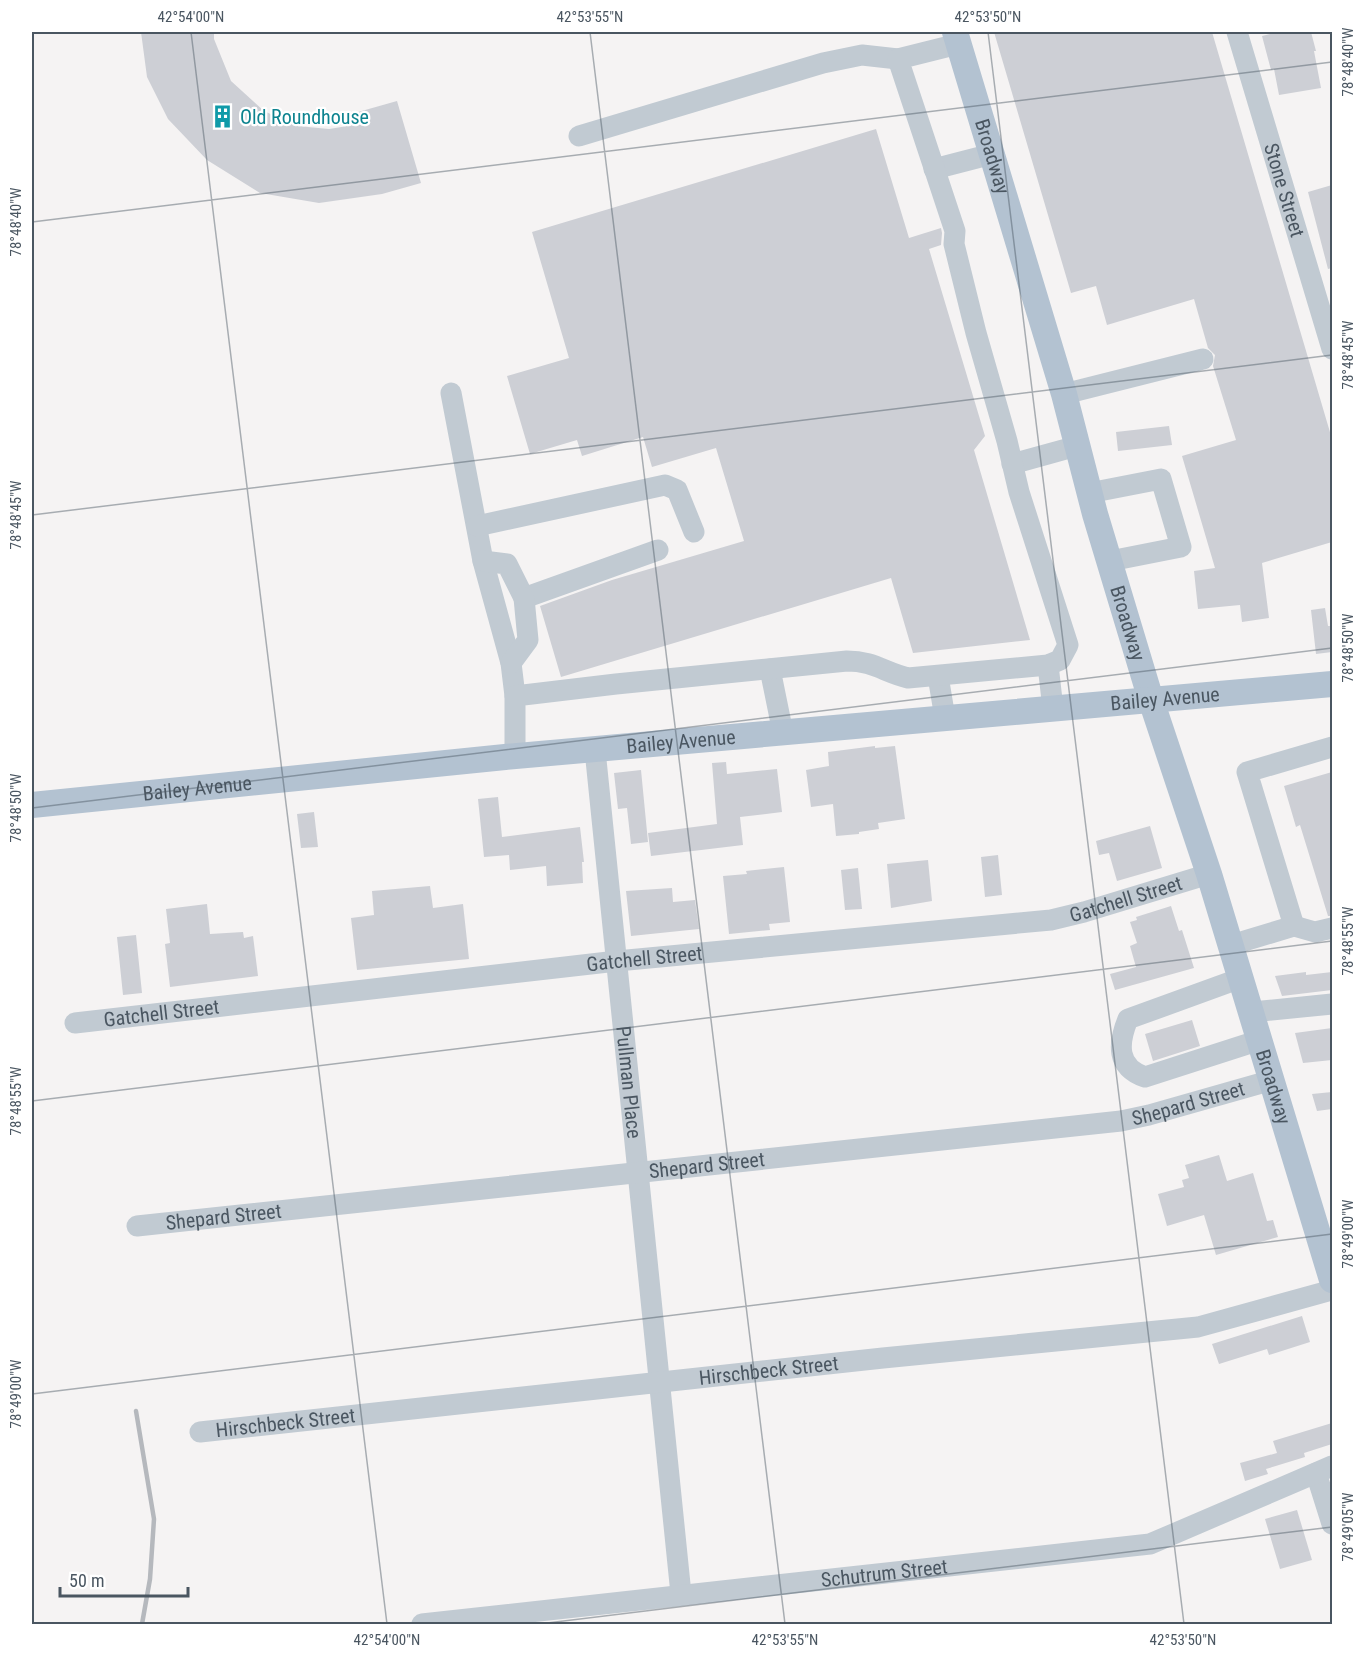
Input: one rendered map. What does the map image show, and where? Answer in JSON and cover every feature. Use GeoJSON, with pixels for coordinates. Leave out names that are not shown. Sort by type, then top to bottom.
{"type":"FeatureCollection","features":[{"type":"Feature","properties":{"kind":"main road","name":"Broadway"},"geometry":{"type":"LineString","coordinates":[[956,38],[1064,394],[1089,493],[1151,700],[1209,874],[1272,1080],[1325,1230],[1332,1280]]}},
{"type":"Feature","properties":{"kind":"main road","name":"Bailey Avenue"},"geometry":{"type":"LineString","coordinates":[[37,804],[515,756],[1332,684]]}},
{"type":"Feature","properties":{"kind":"street","name":"Stone Street"},"geometry":{"type":"LineString","coordinates":[[1237,32],[1332,349]]}},
{"type":"Feature","properties":{"kind":"street"},"geometry":{"type":"LineString","coordinates":[[579,136],[823,63],[862,55],[898,59],[956,38]]}},
{"type":"Feature","properties":{"kind":"street"},"geometry":{"type":"LineString","coordinates":[[514,696],[855,661],[874,664],[893,674],[908,678],[1048,665],[1060,660],[1068,645],[1026,518],[976,333],[954,244],[955,231],[898,59]]}},
{"type":"Feature","properties":{"kind":"street"},"geometry":{"type":"LineString","coordinates":[[934,169],[992,154]]}},
{"type":"Feature","properties":{"kind":"street"},"geometry":{"type":"LineString","coordinates":[[1064,394],[1203,359]]}},
{"type":"Feature","properties":{"kind":"street"},"geometry":{"type":"LineString","coordinates":[[451,393],[483,561],[511,663],[515,756]]}},
{"type":"Feature","properties":{"kind":"street"},"geometry":{"type":"LineString","coordinates":[[1012,464],[1077,446]]}},
{"type":"Feature","properties":{"kind":"street"},"geometry":{"type":"LineString","coordinates":[[1089,493],[1161,478],[1181,547],[1110,561]]}},
{"type":"Feature","properties":{"kind":"street"},"geometry":{"type":"LineString","coordinates":[[477,526],[665,485],[677,490],[694,532]]}},
{"type":"Feature","properties":{"kind":"street"},"geometry":{"type":"LineString","coordinates":[[524,598],[658,550]]}},
{"type":"Feature","properties":{"kind":"street"},"geometry":{"type":"LineString","coordinates":[[483,561],[507,564],[524,598],[528,640],[511,663]]}},
{"type":"Feature","properties":{"kind":"street"},"geometry":{"type":"LineString","coordinates":[[1048,665],[1053,709]]}},
{"type":"Feature","properties":{"kind":"street"},"geometry":{"type":"LineString","coordinates":[[770,669],[783,733]]}},
{"type":"Feature","properties":{"kind":"street"},"geometry":{"type":"LineString","coordinates":[[938,676],[945,718]]}},
{"type":"Feature","properties":{"kind":"street"},"geometry":{"type":"LineString","coordinates":[[1294,926],[1247,772],[1332,747]]}},
{"type":"Feature","properties":{"kind":"street","name":"Pullman Place"},"geometry":{"type":"LineString","coordinates":[[595,750],[681,1594]]}},
{"type":"Feature","properties":{"kind":"street","name":"Gatchell Street"},"geometry":{"type":"LineString","coordinates":[[75,1023],[617,962],[1051,920],[1209,874]]}},
{"type":"Feature","properties":{"kind":"street"},"geometry":{"type":"LineString","coordinates":[[1231,945],[1294,926],[1315,932],[1332,928]]}},
{"type":"Feature","properties":{"kind":"street"},"geometry":{"type":"LineString","coordinates":[[1241,978],[1128,1019],[1120,1041],[1122,1055],[1128,1067],[1136,1074],[1145,1077],[1260,1040]]}},
{"type":"Feature","properties":{"kind":"street"},"geometry":{"type":"LineString","coordinates":[[1252,1012],[1332,1004]]}},
{"type":"Feature","properties":{"kind":"street","name":"Shepard Street"},"geometry":{"type":"LineString","coordinates":[[137,1226],[1121,1121],[1272,1080]]}},
{"type":"Feature","properties":{"kind":"street","name":"Hirschbeck Street"},"geometry":{"type":"LineString","coordinates":[[200,1432],[1198,1327],[1332,1290]]}},
{"type":"Feature","properties":{"kind":"street"},"geometry":{"type":"LineString","coordinates":[[1324,1470],[1332,1524]]}},
{"type":"Feature","properties":{"kind":"street","name":"Schutrum Street"},"geometry":{"type":"LineString","coordinates":[[422,1624],[1150,1544],[1324,1470]]}},
{"type":"Feature","properties":{"kind":"building","name":"Old Roundhouse"},"geometry":{"type":"Polygon","coordinates":[[[141,32],[214,32],[214,39],[231,81],[264,111],[297,126],[329,129],[354,125],[351,114],[397,101],[421,183],[382,194],[319,203],[260,193],[207,160],[168,119],[147,77],[141,32]]]}},
{"type":"Feature","properties":{"kind":"building"},"geometry":{"type":"Polygon","coordinates":[[[994,32],[1212,32],[1332,439],[1332,542],[1262,563],[1269,618],[1242,622],[1240,605],[1198,609],[1194,571],[1215,568],[1182,456],[1236,440],[1213,366],[1215,355],[1208,348],[1194,299],[1107,325],[1096,286],[1071,293],[994,32]]]}},
{"type":"Feature","properties":{"kind":"building"},"geometry":{"type":"Polygon","coordinates":[[[1278,32],[1311,32],[1321,88],[1279,95],[1274,69],[1271,70],[1262,36],[1278,32]]]}},
{"type":"Feature","properties":{"kind":"building"},"geometry":{"type":"Polygon","coordinates":[[[876,129],[909,238],[941,228],[941,245],[929,249],[985,436],[974,450],[1030,640],[913,653],[891,578],[561,677],[540,606],[612,580],[744,541],[716,448],[652,467],[643,437],[582,456],[577,440],[530,454],[507,376],[569,358],[532,232],[876,129]]]}},
{"type":"Feature","properties":{"kind":"building"},"geometry":{"type":"Polygon","coordinates":[[[1332,185],[1332,268],[1328,269],[1308,192],[1332,185]]]}},
{"type":"Feature","properties":{"kind":"building"},"geometry":{"type":"Polygon","coordinates":[[[1169,426],[1172,445],[1118,451],[1116,432],[1169,426]]]}},
{"type":"Feature","properties":{"kind":"building"},"geometry":{"type":"Polygon","coordinates":[[[1325,608],[1328,626],[1331,626],[1332,652],[1316,654],[1311,610],[1325,608]]]}},
{"type":"Feature","properties":{"kind":"building"},"geometry":{"type":"Polygon","coordinates":[[[875,746],[875,748],[895,746],[905,819],[878,823],[879,829],[859,832],[859,834],[836,836],[833,804],[811,807],[806,770],[829,766],[828,752],[875,746]]]}},
{"type":"Feature","properties":{"kind":"building"},"geometry":{"type":"Polygon","coordinates":[[[726,762],[727,774],[777,769],[782,812],[740,817],[743,845],[651,856],[648,833],[717,824],[712,763],[726,762]]]}},
{"type":"Feature","properties":{"kind":"building"},"geometry":{"type":"Polygon","coordinates":[[[641,770],[648,842],[631,844],[627,808],[618,809],[614,773],[641,770]]]}},
{"type":"Feature","properties":{"kind":"building"},"geometry":{"type":"Polygon","coordinates":[[[1332,772],[1332,916],[1328,916],[1300,825],[1296,827],[1284,786],[1332,772]]]}},
{"type":"Feature","properties":{"kind":"building"},"geometry":{"type":"Polygon","coordinates":[[[498,797],[502,837],[580,827],[584,862],[582,862],[583,883],[547,886],[546,866],[510,870],[509,855],[484,857],[478,799],[498,797]]]}},
{"type":"Feature","properties":{"kind":"building"},"geometry":{"type":"Polygon","coordinates":[[[314,812],[318,847],[301,848],[297,814],[314,812]]]}},
{"type":"Feature","properties":{"kind":"building"},"geometry":{"type":"Polygon","coordinates":[[[1150,826],[1162,868],[1117,881],[1109,853],[1099,855],[1096,841],[1150,826]]]}},
{"type":"Feature","properties":{"kind":"building"},"geometry":{"type":"Polygon","coordinates":[[[998,855],[1002,895],[985,897],[981,857],[998,855]]]}},
{"type":"Feature","properties":{"kind":"building"},"geometry":{"type":"Polygon","coordinates":[[[928,860],[932,901],[891,908],[887,864],[928,860]]]}},
{"type":"Feature","properties":{"kind":"building"},"geometry":{"type":"Polygon","coordinates":[[[784,867],[790,922],[769,924],[770,930],[729,934],[723,876],[784,867]]]}},
{"type":"Feature","properties":{"kind":"building"},"geometry":{"type":"Polygon","coordinates":[[[858,868],[862,909],[845,910],[841,870],[858,868]]]}},
{"type":"Feature","properties":{"kind":"building"},"geometry":{"type":"Polygon","coordinates":[[[430,886],[433,908],[463,904],[469,959],[357,970],[351,918],[374,915],[372,891],[430,886]]]}},
{"type":"Feature","properties":{"kind":"building"},"geometry":{"type":"Polygon","coordinates":[[[672,888],[673,902],[695,900],[699,929],[631,936],[626,891],[672,888]]]}},
{"type":"Feature","properties":{"kind":"building"},"geometry":{"type":"Polygon","coordinates":[[[207,904],[210,934],[243,932],[244,938],[253,936],[258,976],[170,987],[165,944],[170,943],[166,909],[207,904]]]}},
{"type":"Feature","properties":{"kind":"building"},"geometry":{"type":"Polygon","coordinates":[[[1171,906],[1179,931],[1182,930],[1194,968],[1115,990],[1110,974],[1136,967],[1130,946],[1137,943],[1130,922],[1137,920],[1136,917],[1171,906]]]}},
{"type":"Feature","properties":{"kind":"building"},"geometry":{"type":"Polygon","coordinates":[[[136,935],[142,993],[123,995],[117,937],[136,935]]]}},
{"type":"Feature","properties":{"kind":"building"},"geometry":{"type":"Polygon","coordinates":[[[1306,972],[1306,975],[1332,972],[1332,990],[1282,996],[1275,976],[1306,972]]]}},
{"type":"Feature","properties":{"kind":"building"},"geometry":{"type":"Polygon","coordinates":[[[1192,1020],[1200,1046],[1153,1061],[1145,1034],[1192,1020]]]}},
{"type":"Feature","properties":{"kind":"building"},"geometry":{"type":"Polygon","coordinates":[[[1332,1028],[1332,1060],[1303,1063],[1295,1033],[1332,1028]]]}},
{"type":"Feature","properties":{"kind":"building"},"geometry":{"type":"Polygon","coordinates":[[[1332,1092],[1332,1109],[1317,1111],[1312,1094],[1332,1092]]]}},
{"type":"Feature","properties":{"kind":"building"},"geometry":{"type":"Polygon","coordinates":[[[1219,1155],[1227,1181],[1253,1173],[1267,1221],[1273,1220],[1278,1237],[1216,1255],[1204,1215],[1167,1226],[1158,1194],[1184,1187],[1182,1180],[1189,1178],[1185,1165],[1219,1155]]]}},
{"type":"Feature","properties":{"kind":"building"},"geometry":{"type":"Polygon","coordinates":[[[1302,1316],[1310,1342],[1269,1355],[1267,1349],[1219,1364],[1212,1344],[1302,1316]]]}},
{"type":"Feature","properties":{"kind":"building"},"geometry":{"type":"Polygon","coordinates":[[[1332,1423],[1332,1444],[1304,1453],[1305,1457],[1266,1469],[1268,1474],[1245,1481],[1240,1463],[1277,1453],[1273,1441],[1332,1423]]]}},
{"type":"Feature","properties":{"kind":"building"},"geometry":{"type":"Polygon","coordinates":[[[1297,1510],[1312,1560],[1280,1569],[1265,1519],[1297,1510]]]}},
{"type":"Feature","properties":{"kind":"railway"},"geometry":{"type":"LineString","coordinates":[[136,1411],[154,1519],[150,1579],[142,1624]]}},
{"type":"Feature","properties":{"kind":"place","name":"Old Roundhouse"},"geometry":{"type":"Point","coordinates":[222,117]}}]}
